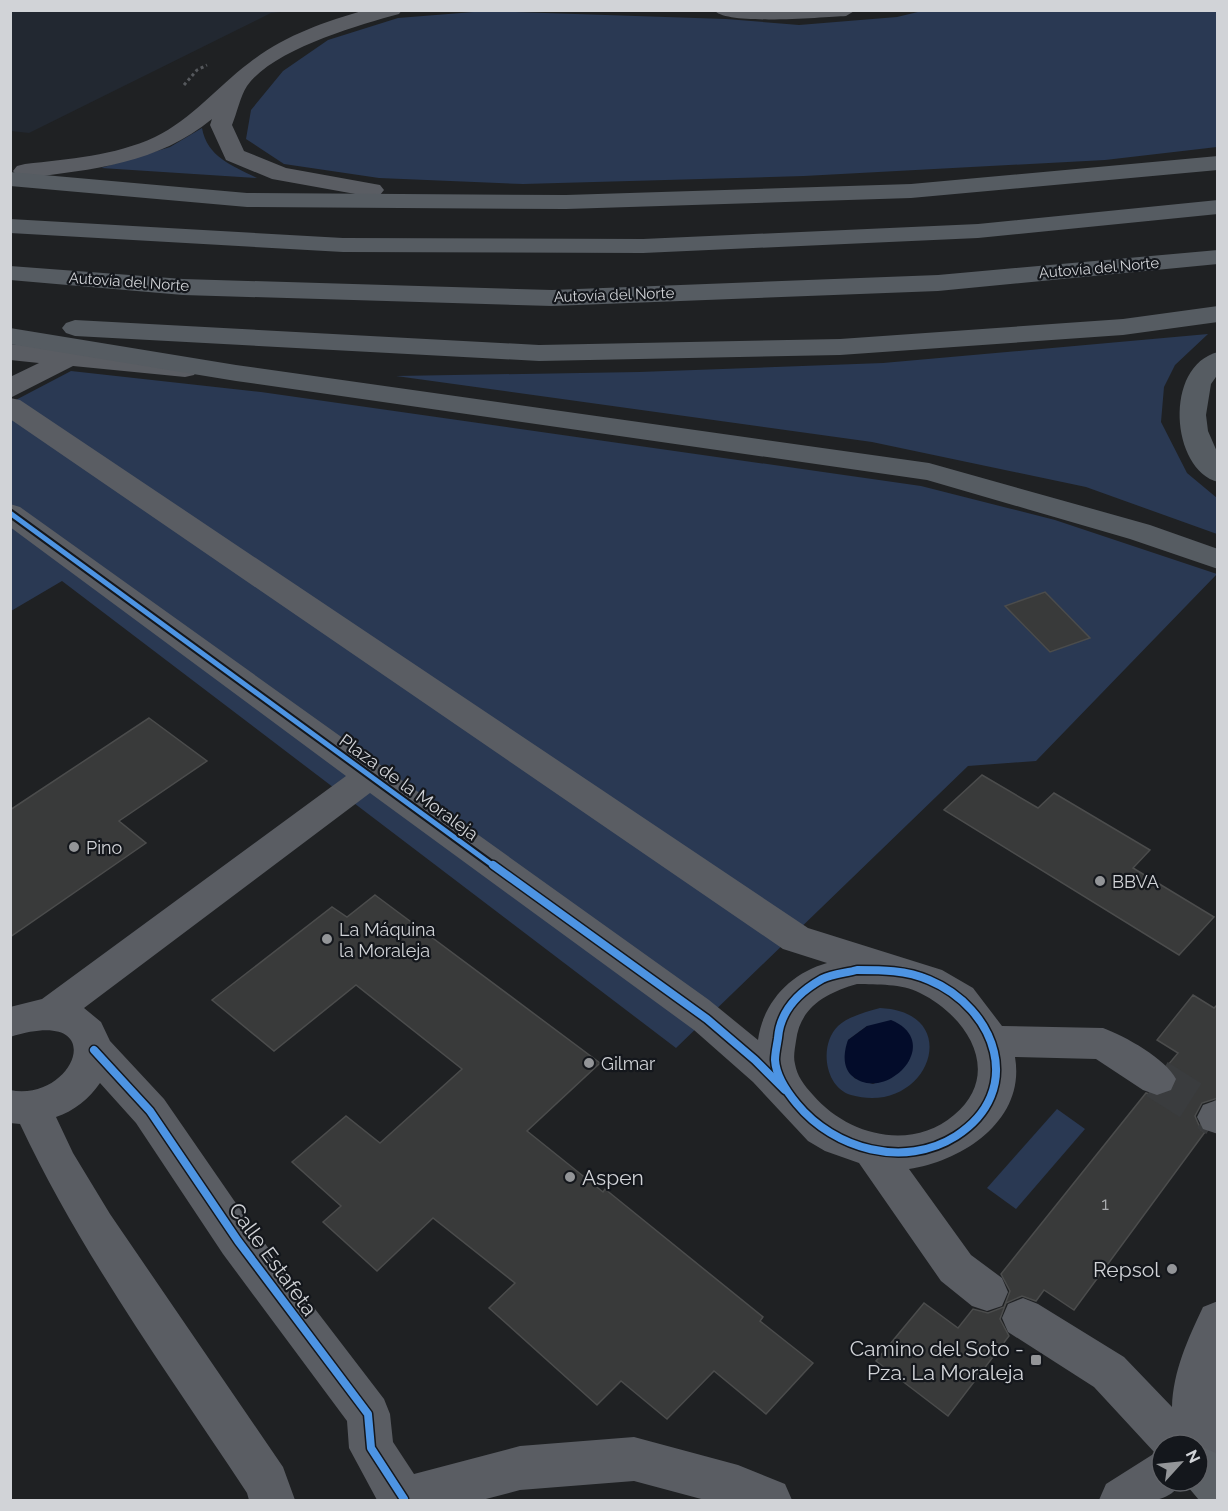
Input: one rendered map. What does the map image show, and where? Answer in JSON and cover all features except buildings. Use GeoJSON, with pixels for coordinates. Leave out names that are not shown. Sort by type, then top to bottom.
{"type":"FeatureCollection","features":[{"type":"Feature","properties":{"kind":"highway"},"geometry":{"type":"LineString","coordinates":[[15,174],[247,200],[566,202],[911,192],[1218,163]]}},
{"type":"Feature","properties":{"kind":"highway"},"geometry":{"type":"LineString","coordinates":[[15,174],[253,187],[372,190],[566,202]]}},
{"type":"Feature","properties":{"kind":"highway"},"geometry":{"type":"LineString","coordinates":[[10,226],[343,245],[643,246],[978,231],[1218,207]]}},
{"type":"Feature","properties":{"kind":"highway","name":"Autovía del Norte"},"geometry":{"type":"LineString","coordinates":[[10,273],[183,287],[552,298],[939,283],[1218,257]]}},
{"type":"Feature","properties":{"kind":"highway"},"geometry":{"type":"LineString","coordinates":[[10,324],[540,353],[840,347],[1123,327],[1218,314]]}},
{"type":"Feature","properties":{"kind":"highway"},"geometry":{"type":"LineString","coordinates":[[10,336],[236,373],[929,472],[1140,532],[1218,560]]}},
{"type":"Feature","properties":{"kind":"highway"},"geometry":{"type":"LineString","coordinates":[[1218,360],[1210,364],[1193,393],[1194,436],[1218,473]]}},
{"type":"Feature","properties":{"kind":"street"},"geometry":{"type":"LineString","coordinates":[[15,174],[100,161],[140,150],[182,131],[266,60],[332,25],[392,10]]}},
{"type":"Feature","properties":{"kind":"street"},"geometry":{"type":"LineString","coordinates":[[724,10],[765,14],[846,10]]}},
{"type":"Feature","properties":{"kind":"street"},"geometry":{"type":"LineString","coordinates":[[237,86],[221,125],[234,156],[280,174],[372,190]]}},
{"type":"Feature","properties":{"kind":"street"},"geometry":{"type":"LineString","coordinates":[[10,352],[236,373]]}},
{"type":"Feature","properties":{"kind":"street"},"geometry":{"type":"LineString","coordinates":[[10,390],[22,381],[67,359]]}},
{"type":"Feature","properties":{"kind":"street","name":"Plaza de la Moraleja"},"geometry":{"type":"LineString","coordinates":[[10,406],[796,939],[891,969],[924,976],[953,993],[977,1014],[992,1041],[997,1071],[991,1100],[972,1125],[944,1143],[910,1152],[872,1150],[836,1138],[805,1117],[785,1090],[708,1020],[368,777],[10,513]]}},
{"type":"Feature","properties":{"kind":"street"},"geometry":{"type":"LineString","coordinates":[[10,1022],[36,1013],[52,1012],[368,777]]}},
{"type":"Feature","properties":{"kind":"street","name":"Plaza de la Moraleja"},"geometry":{"type":"LineString","coordinates":[[785,1090],[775,1063],[776,1036],[786,1011],[804,990],[830,976],[860,968],[891,969]]}},
{"type":"Feature","properties":{"kind":"street","name":"Calle Estafeta"},"geometry":{"type":"LineString","coordinates":[[52,1012],[66,1015],[86,1028],[92,1039],[94,1050],[150,1111],[238,1241],[368,1414],[371,1448],[402,1500]]}},
{"type":"Feature","properties":{"kind":"street"},"geometry":{"type":"LineString","coordinates":[[992,1041],[1103,1044],[1157,1079]]}},
{"type":"Feature","properties":{"kind":"street"},"geometry":{"type":"LineString","coordinates":[[94,1050],[91,1065],[82,1081],[59,1098],[21,1107],[96,1227],[261,1473],[272,1500]]}},
{"type":"Feature","properties":{"kind":"street"},"geometry":{"type":"LineString","coordinates":[[872,1150],[956,1268],[987,1292]]}},
{"type":"Feature","properties":{"kind":"street"},"geometry":{"type":"LineString","coordinates":[[1023,1318],[1109,1372],[1167,1433]]}},
{"type":"Feature","properties":{"kind":"street"},"geometry":{"type":"LineString","coordinates":[[1195,1433],[1193,1386],[1198,1366],[1218,1321]]}},
{"type":"Feature","properties":{"kind":"street"},"geometry":{"type":"LineString","coordinates":[[402,1500],[520,1468],[634,1459],[738,1487],[769,1500]]}},
{"type":"Feature","properties":{"kind":"street"},"geometry":{"type":"LineString","coordinates":[[1122,1500],[1150,1486]]}},
{"type":"Feature","properties":{"kind":"path"},"geometry":{"type":"LineString","coordinates":[[182,87],[197,70],[207,64]]}},
{"type":"Feature","properties":{"kind":"shaded area"},"geometry":{"type":"Polygon","coordinates":[[[11,10],[290,11],[271,13],[29,133],[11,131],[11,10]]]}},
{"type":"Feature","properties":{"kind":"shaded area"},"geometry":{"type":"Polygon","coordinates":[[[486,11],[726,19],[799,25],[897,17],[922,11],[1217,11],[1217,147],[1105,160],[804,176],[523,184],[379,178],[284,164],[246,139],[251,110],[283,71],[328,40],[398,18],[486,11]]]}},
{"type":"Feature","properties":{"kind":"shaded area"},"geometry":{"type":"Polygon","coordinates":[[[202,128],[209,146],[215,153],[230,165],[257,178],[101,168],[170,147],[202,128]]]}},
{"type":"Feature","properties":{"kind":"shaded area"},"geometry":{"type":"Polygon","coordinates":[[[1208,334],[1175,365],[1164,387],[1161,422],[1187,473],[1217,498],[1217,534],[1086,487],[872,442],[396,376],[639,372],[883,363],[1208,334]]]}},
{"type":"Feature","properties":{"kind":"shaded area"},"geometry":{"type":"Polygon","coordinates":[[[71,371],[261,392],[921,486],[1055,520],[1217,574],[1036,761],[968,766],[676,1048],[62,581],[11,611],[10,403],[71,371]]]}},
{"type":"Feature","properties":{"kind":"shaded area"},"geometry":{"type":"Polygon","coordinates":[[[880,1008],[907,1014],[923,1026],[929,1043],[927,1061],[917,1078],[900,1091],[878,1098],[851,1095],[835,1083],[830,1074],[827,1064],[828,1043],[832,1034],[842,1023],[880,1008]],[[867,1026],[848,1040],[854,1078],[873,1084],[895,1075],[867,1026]]]}},
{"type":"Feature","properties":{"kind":"shaded area"},"geometry":{"type":"Polygon","coordinates":[[[891,1020],[906,1030],[913,1043],[911,1056],[904,1068],[893,1077],[879,1083],[864,1082],[851,1075],[846,1067],[845,1058],[848,1040],[867,1026],[891,1020]]]}},
{"type":"Feature","properties":{"kind":"shaded area"},"geometry":{"type":"Polygon","coordinates":[[[1057,1109],[1085,1129],[1016,1209],[987,1188],[1057,1109]]]}},
{"type":"Feature","properties":{"kind":"tunnel"},"geometry":{"type":"LineString","coordinates":[[1157,1079],[1217,1117]]}},
{"type":"Feature","properties":{"kind":"cycle path"},"geometry":{"type":"LineString","coordinates":[[10,513],[707,1019],[777,1081],[810,1118],[822,1129],[839,1139],[874,1150],[910,1152],[941,1144],[955,1137],[979,1116],[988,1102],[994,1088],[997,1072],[996,1060],[983,1026],[960,999],[929,980],[893,970],[857,970],[824,978],[797,996],[779,1023],[775,1060],[777,1068],[785,1090]]}},
{"type":"Feature","properties":{"kind":"cycle path"},"geometry":{"type":"LineString","coordinates":[[94,1050],[150,1111],[238,1241],[368,1414],[371,1448],[404,1499]]}},
{"type":"Feature","properties":{"kind":"place","name":"Pino"},"geometry":{"type":"Point","coordinates":[74,847]}},
{"type":"Feature","properties":{"kind":"place","name":"BBVA"},"geometry":{"type":"Point","coordinates":[1100,881]}},
{"type":"Feature","properties":{"kind":"place","name":"La Máquina la Moraleja"},"geometry":{"type":"Point","coordinates":[327,939]}},
{"type":"Feature","properties":{"kind":"place","name":"Gilmar"},"geometry":{"type":"Point","coordinates":[589,1063]}},
{"type":"Feature","properties":{"kind":"place","name":"Aspen"},"geometry":{"type":"Point","coordinates":[570,1177]}},
{"type":"Feature","properties":{"kind":"place","name":"Repsol"},"geometry":{"type":"Point","coordinates":[1172,1269]}},
{"type":"Feature","properties":{"kind":"place","name":"Camino del Soto - Pza. La Moraleja"},"geometry":{"type":"Point","coordinates":[1036,1360]}}]}
